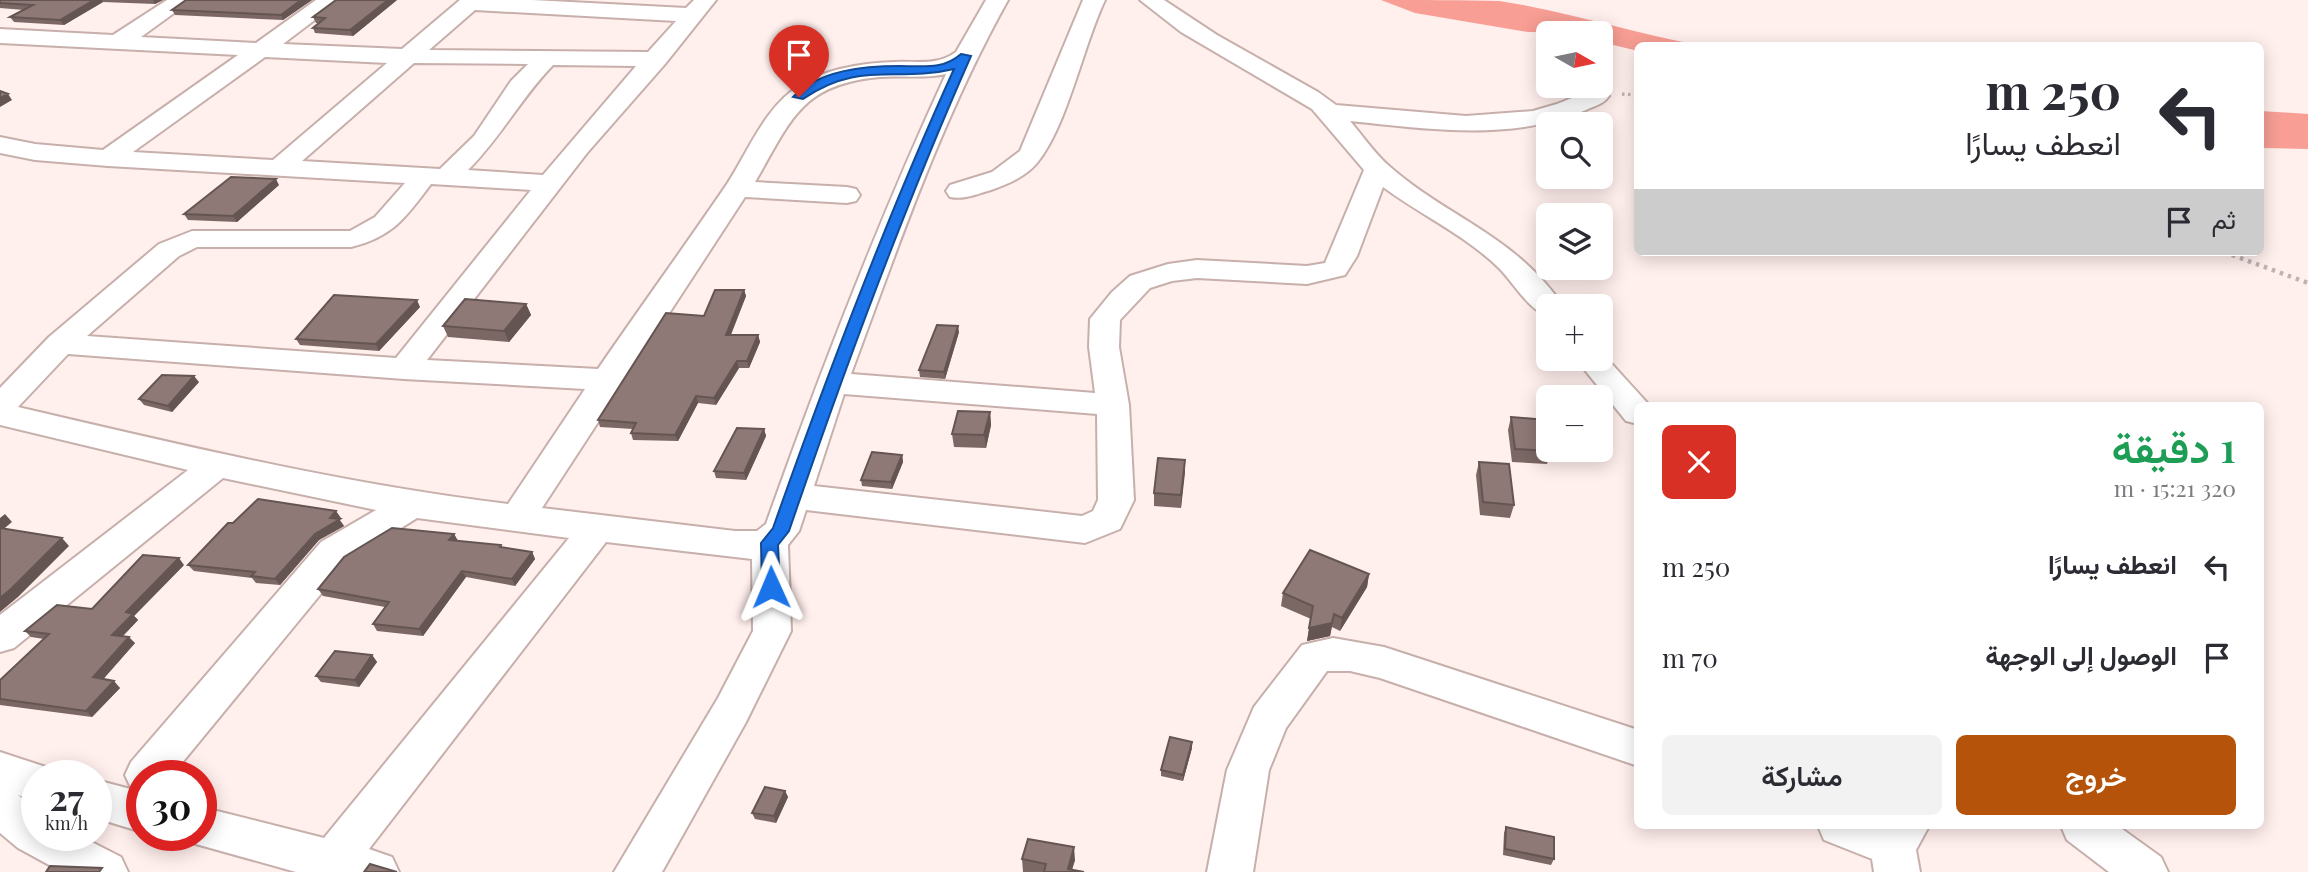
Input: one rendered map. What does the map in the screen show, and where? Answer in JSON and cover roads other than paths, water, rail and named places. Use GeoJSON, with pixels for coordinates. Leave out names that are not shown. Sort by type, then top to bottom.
{"type":"FeatureCollection","features":[{"type":"Feature","properties":{"kind":"street"},"geometry":{"type":"LineString","coordinates":[[115,44],[181,0]]}},
{"type":"Feature","properties":{"kind":"street"},"geometry":{"type":"LineString","coordinates":[[108,158],[330,0]]}},
{"type":"Feature","properties":{"kind":"street"},"geometry":{"type":"LineString","coordinates":[[0,414],[218,465],[411,505],[735,545],[759,546],[770,543],[781,531],[832,383],[909,183],[965,56],[997,0]]}},
{"type":"Feature","properties":{"kind":"street"},"geometry":{"type":"LineString","coordinates":[[959,191],[1000,178],[1025,162],[1033,152],[1056,102],[1083,21],[1094,0]]}},
{"type":"Feature","properties":{"kind":"street"},"geometry":{"type":"LineString","coordinates":[[1151,0],[1203,38],[1312,98],[1331,112],[1346,135],[1377,169],[1410,196],[1494,250],[1525,277],[1539,294]]}},
{"type":"Feature","properties":{"kind":"street"},"geometry":{"type":"LineString","coordinates":[[278,169],[471,2],[698,8]]}},
{"type":"Feature","properties":{"kind":"street"},"geometry":{"type":"LineString","coordinates":[[404,369],[578,148],[698,8]]}},
{"type":"Feature","properties":{"kind":"street"},"geometry":{"type":"LineString","coordinates":[[0,36],[115,44],[411,56],[657,59]]}},
{"type":"Feature","properties":{"kind":"street"},"geometry":{"type":"LineString","coordinates":[[0,407],[60,344],[169,250],[192,239],[351,239],[369,236],[383,227],[437,176],[483,141],[519,86],[549,56]]}},
{"type":"Feature","properties":{"kind":"street"},"geometry":{"type":"LineString","coordinates":[[517,518],[606,380],[738,189],[783,113],[799,97],[818,84],[846,74],[896,69],[937,70],[955,65],[965,56]]}},
{"type":"Feature","properties":{"kind":"street"},"geometry":{"type":"LineString","coordinates":[[1331,112],[1447,121],[1510,122],[1555,114],[1592,98]]}},
{"type":"Feature","properties":{"kind":"street"},"geometry":{"type":"LineString","coordinates":[[0,145],[35,152],[108,158],[552,183]]}},
{"type":"Feature","properties":{"kind":"street"},"geometry":{"type":"LineString","coordinates":[[794,496],[1085,530],[1107,520],[1116,500],[1113,405],[1104,347],[1105,319],[1140,282],[1168,273],[1197,270],[1307,275],[1335,269],[1343,256],[1377,169]]}},
{"type":"Feature","properties":{"kind":"street"},"geometry":{"type":"LineString","coordinates":[[738,189],[847,195]]}},
{"type":"Feature","properties":{"kind":"street"},"geometry":{"type":"LineString","coordinates":[[60,344],[404,369],[606,380]]}},
{"type":"Feature","properties":{"kind":"street"},"geometry":{"type":"LineString","coordinates":[[1602,371],[1634,407]]}},
{"type":"Feature","properties":{"kind":"street"},"geometry":{"type":"LineString","coordinates":[[832,383],[1113,405]]}},
{"type":"Feature","properties":{"kind":"street"},"geometry":{"type":"LineString","coordinates":[[0,637],[218,465]]}},
{"type":"Feature","properties":{"kind":"street"},"geometry":{"type":"LineString","coordinates":[[159,760],[334,552],[411,505]]}},
{"type":"Feature","properties":{"kind":"street"},"geometry":{"type":"LineString","coordinates":[[332,862],[598,527]]}},
{"type":"Feature","properties":{"kind":"street"},"geometry":{"type":"LineString","coordinates":[[638,872],[732,710],[772,631],[770,543]]}},
{"type":"Feature","properties":{"kind":"street"},"geometry":{"type":"LineString","coordinates":[[1230,872],[1248,770],[1269,719],[1316,656],[1334,652],[1356,655],[1450,687],[1565,721],[1634,747]]}},
{"type":"Feature","properties":{"kind":"street"},"geometry":{"type":"LineString","coordinates":[[0,771],[21,777]]}},
{"type":"Feature","properties":{"kind":"street"},"geometry":{"type":"LineString","coordinates":[[0,807],[79,867]]}},
{"type":"Feature","properties":{"kind":"street"},"geometry":{"type":"LineString","coordinates":[[1848,829],[1899,848]]}},
{"type":"Feature","properties":{"kind":"street"},"geometry":{"type":"LineString","coordinates":[[2087,829],[2145,872]]}},
{"type":"Feature","properties":{"kind":"street"},"geometry":{"type":"LineString","coordinates":[[217,831],[376,872]]}}]}
